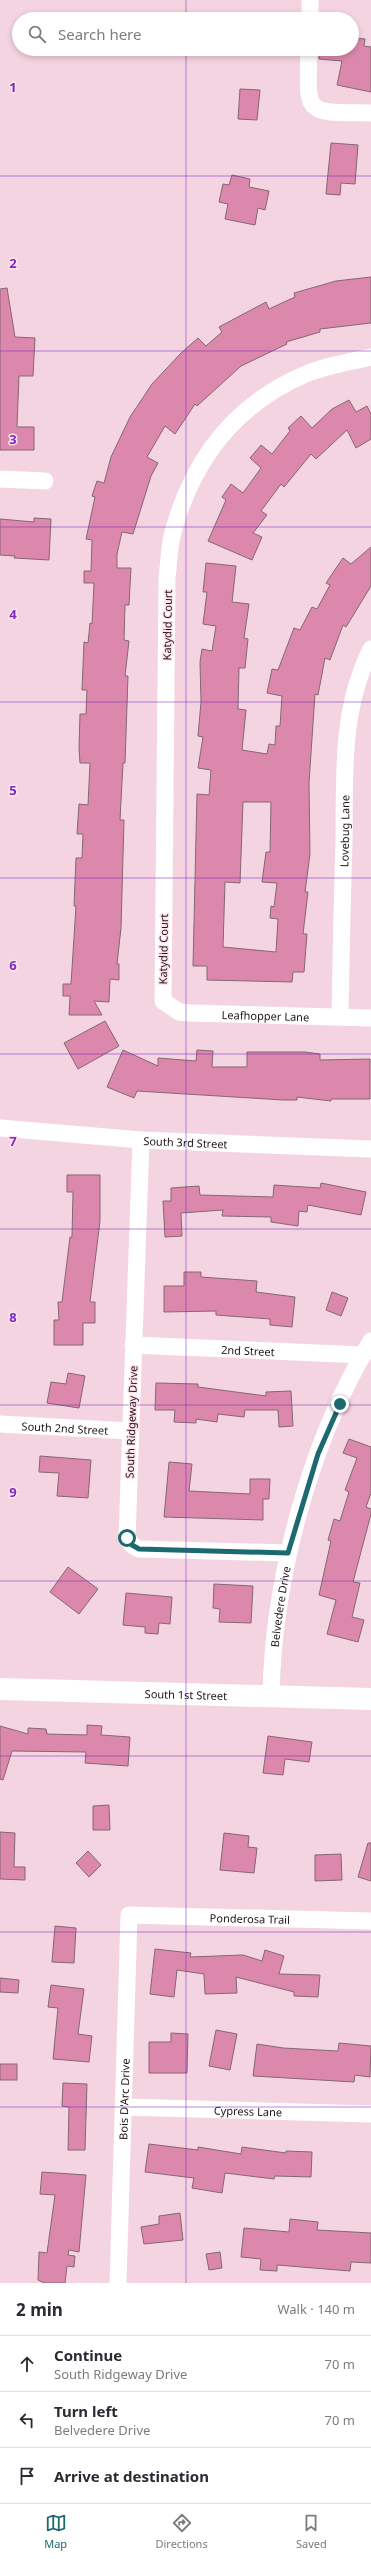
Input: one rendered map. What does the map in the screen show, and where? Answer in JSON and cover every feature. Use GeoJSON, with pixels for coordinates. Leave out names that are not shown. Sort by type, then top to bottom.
{"type":"FeatureCollection","features":[{"type":"Feature","properties":{"kind":"street"},"geometry":{"type":"LineString","coordinates":[[310,0],[310,12]]}},
{"type":"Feature","properties":{"kind":"street"},"geometry":{"type":"LineString","coordinates":[[309,56],[308,96],[316,109],[324,112],[371,113]]}},
{"type":"Feature","properties":{"kind":"street","name":"Katydid Court"},"geometry":{"type":"LineString","coordinates":[[162,1001],[168,578],[172,534],[187,490],[206,455],[247,408],[280,387],[307,373],[371,357]]}},
{"type":"Feature","properties":{"kind":"street"},"geometry":{"type":"LineString","coordinates":[[0,479],[45,481]]}},
{"type":"Feature","properties":{"kind":"street","name":"Lovebug Lane"},"geometry":{"type":"LineString","coordinates":[[340,1017],[346,745],[351,700],[362,667],[371,649]]}},
{"type":"Feature","properties":{"kind":"street","name":"Leafhopper Lane"},"geometry":{"type":"LineString","coordinates":[[162,1001],[179,1012],[189,1013],[371,1018]]}},
{"type":"Feature","properties":{"kind":"street","name":"South 3rd Street"},"geometry":{"type":"LineString","coordinates":[[0,1128],[141,1140],[371,1149]]}},
{"type":"Feature","properties":{"kind":"street","name":"South Ridgeway Drive"},"geometry":{"type":"LineString","coordinates":[[141,1140],[127,1538],[132,1545],[139,1549],[288,1553]]}},
{"type":"Feature","properties":{"kind":"street","name":"2nd Street"},"geometry":{"type":"LineString","coordinates":[[133,1345],[367,1348]]}},
{"type":"Feature","properties":{"kind":"street","name":"Belvedere Drive"},"geometry":{"type":"LineString","coordinates":[[271,1696],[276,1620],[288,1553],[318,1454],[367,1348]]}},
{"type":"Feature","properties":{"kind":"street","name":"South 2nd Street"},"geometry":{"type":"LineString","coordinates":[[0,1424],[130,1431]]}},
{"type":"Feature","properties":{"kind":"street","name":"South 1st Street"},"geometry":{"type":"LineString","coordinates":[[0,1689],[371,1699]]}},
{"type":"Feature","properties":{"kind":"street","name":"Ponderosa Trail"},"geometry":{"type":"LineString","coordinates":[[129,1915],[371,1921]]}},
{"type":"Feature","properties":{"kind":"street","name":"Bois D'Arc Drive"},"geometry":{"type":"LineString","coordinates":[[118,2283],[125,2107],[129,1915]]}},
{"type":"Feature","properties":{"kind":"street","name":"Cypress Lane"},"geometry":{"type":"LineString","coordinates":[[125,2107],[371,2114]]}},
{"type":"Feature","properties":{"kind":"building"},"geometry":{"type":"Polygon","coordinates":[[[359,39],[365,39],[364,46],[371,47],[371,92],[337,85],[342,61],[319,59],[319,56],[359,56],[359,39]]]}},
{"type":"Feature","properties":{"kind":"building"},"geometry":{"type":"Polygon","coordinates":[[[240,89],[260,90],[257,120],[238,119],[240,89]]]}},
{"type":"Feature","properties":{"kind":"building"},"geometry":{"type":"Polygon","coordinates":[[[331,143],[358,145],[355,184],[341,183],[340,195],[326,194],[331,143]]]}},
{"type":"Feature","properties":{"kind":"building"},"geometry":{"type":"Polygon","coordinates":[[[232,175],[250,179],[249,187],[269,191],[265,210],[258,208],[255,225],[225,219],[228,204],[219,202],[223,184],[229,185],[232,175]]]}},
{"type":"Feature","properties":{"kind":"building"},"geometry":{"type":"Polygon","coordinates":[[[371,277],[371,323],[320,329],[320,332],[286,342],[287,344],[241,366],[197,406],[195,404],[175,434],[165,426],[147,457],[158,463],[151,476],[133,534],[122,532],[117,554],[117,568],[131,568],[129,605],[125,605],[124,640],[129,641],[125,676],[128,676],[125,763],[123,763],[120,820],[124,820],[121,928],[117,964],[119,964],[119,980],[110,979],[109,1002],[94,1001],[102,1015],[69,1015],[70,996],[63,996],[63,984],[71,984],[76,906],[74,906],[76,858],[82,858],[83,834],[77,834],[79,804],[88,805],[90,763],[80,763],[79,748],[80,714],[86,714],[87,690],[82,690],[84,642],[88,643],[90,623],[92,624],[94,583],[84,583],[84,571],[91,571],[92,540],[86,539],[95,497],[92,496],[97,481],[104,483],[111,457],[130,417],[152,384],[181,353],[198,338],[206,346],[222,332],[219,327],[266,302],[269,309],[295,297],[294,293],[336,281],[371,277]]]}},
{"type":"Feature","properties":{"kind":"building"},"geometry":{"type":"Polygon","coordinates":[[[7,288],[15,337],[35,338],[33,376],[19,376],[17,427],[34,427],[34,450],[0,450],[0,289],[7,288]]]}},
{"type":"Feature","properties":{"kind":"building"},"geometry":{"type":"Polygon","coordinates":[[[349,400],[356,412],[367,406],[371,414],[371,439],[356,448],[347,430],[316,459],[311,454],[284,487],[281,484],[261,511],[267,515],[253,533],[262,537],[252,560],[208,541],[226,500],[222,497],[231,484],[243,493],[261,468],[250,458],[261,445],[272,454],[290,431],[288,428],[301,416],[312,428],[332,409],[349,400]]]}},
{"type":"Feature","properties":{"kind":"building"},"geometry":{"type":"Polygon","coordinates":[[[34,518],[51,519],[49,560],[14,558],[15,556],[0,555],[0,519],[34,522],[34,518]]]}},
{"type":"Feature","properties":{"kind":"building"},"geometry":{"type":"Polygon","coordinates":[[[371,547],[371,586],[346,627],[343,625],[330,660],[325,658],[318,695],[315,694],[309,783],[310,854],[305,892],[308,892],[303,934],[307,934],[304,972],[293,972],[292,982],[207,980],[207,966],[193,966],[197,794],[209,795],[211,770],[198,768],[203,737],[198,736],[201,702],[200,662],[202,649],[212,651],[216,626],[203,624],[207,592],[203,592],[206,563],[236,566],[232,602],[249,604],[244,638],[248,639],[245,668],[239,668],[238,709],[246,710],[242,750],[267,754],[269,744],[275,745],[276,726],[280,726],[282,696],[267,693],[272,669],[278,670],[294,628],[300,630],[312,607],[317,609],[330,585],[326,583],[343,558],[351,564],[371,547]],[[243,802],[240,883],[225,882],[223,947],[276,952],[278,919],[270,918],[271,906],[274,907],[277,883],[262,882],[266,852],[270,852],[271,802],[243,802]]]}},
{"type":"Feature","properties":{"kind":"building"},"geometry":{"type":"Polygon","coordinates":[[[105,1021],[119,1046],[78,1069],[64,1043],[105,1021]]]}},
{"type":"Feature","properties":{"kind":"building"},"geometry":{"type":"Polygon","coordinates":[[[123,1050],[158,1066],[158,1058],[196,1061],[197,1050],[213,1051],[212,1067],[247,1067],[247,1052],[305,1052],[320,1054],[320,1060],[370,1059],[370,1099],[331,1099],[331,1101],[297,1097],[297,1100],[283,1100],[137,1091],[134,1098],[107,1087],[123,1050]]]}},
{"type":"Feature","properties":{"kind":"building"},"geometry":{"type":"Polygon","coordinates":[[[67,1175],[100,1175],[100,1221],[90,1302],[95,1302],[95,1323],[83,1323],[83,1345],[54,1345],[54,1320],[59,1320],[58,1302],[62,1302],[70,1237],[72,1237],[73,1192],[67,1192],[67,1175]]]}},
{"type":"Feature","properties":{"kind":"building"},"geometry":{"type":"Polygon","coordinates":[[[321,1183],[366,1192],[361,1215],[308,1205],[307,1212],[299,1211],[298,1226],[271,1222],[271,1217],[222,1216],[223,1210],[181,1213],[182,1236],[165,1237],[163,1201],[171,1201],[171,1188],[199,1186],[200,1195],[273,1197],[274,1185],[320,1188],[321,1183]]]}},
{"type":"Feature","properties":{"kind":"building"},"geometry":{"type":"Polygon","coordinates":[[[184,1272],[201,1272],[201,1277],[257,1281],[256,1292],[295,1297],[292,1327],[270,1325],[270,1319],[216,1315],[216,1311],[164,1312],[164,1286],[184,1286],[184,1272]]]}},
{"type":"Feature","properties":{"kind":"building"},"geometry":{"type":"Polygon","coordinates":[[[332,1292],[348,1298],[341,1316],[326,1310],[332,1292]]]}},
{"type":"Feature","properties":{"kind":"building"},"geometry":{"type":"Polygon","coordinates":[[[68,1373],[85,1376],[79,1408],[47,1403],[51,1382],[66,1384],[68,1373]]]}},
{"type":"Feature","properties":{"kind":"building"},"geometry":{"type":"Polygon","coordinates":[[[156,1383],[198,1384],[198,1387],[266,1396],[266,1392],[291,1391],[293,1426],[279,1427],[278,1410],[245,1410],[244,1417],[218,1414],[217,1422],[196,1419],[196,1423],[174,1422],[175,1410],[155,1410],[156,1383]]]}},
{"type":"Feature","properties":{"kind":"building"},"geometry":{"type":"Polygon","coordinates":[[[349,1439],[371,1447],[371,1493],[366,1507],[371,1509],[371,1514],[353,1582],[360,1583],[352,1617],[364,1620],[358,1642],[327,1634],[336,1600],[319,1595],[331,1541],[328,1540],[334,1519],[340,1521],[349,1492],[345,1490],[357,1458],[343,1453],[349,1439]]]}},
{"type":"Feature","properties":{"kind":"building"},"geometry":{"type":"Polygon","coordinates":[[[40,1456],[91,1460],[88,1498],[57,1496],[59,1473],[39,1472],[40,1456]]]}},
{"type":"Feature","properties":{"kind":"building"},"geometry":{"type":"Polygon","coordinates":[[[169,1462],[192,1464],[189,1491],[250,1494],[250,1479],[270,1479],[269,1499],[263,1499],[263,1520],[164,1517],[169,1462]]]}},
{"type":"Feature","properties":{"kind":"building"},"geometry":{"type":"Polygon","coordinates":[[[68,1567],[98,1589],[79,1614],[50,1592],[68,1567]]]}},
{"type":"Feature","properties":{"kind":"building"},"geometry":{"type":"Polygon","coordinates":[[[214,1584],[253,1586],[251,1623],[219,1622],[220,1609],[213,1608],[214,1584]]]}},
{"type":"Feature","properties":{"kind":"building"},"geometry":{"type":"Polygon","coordinates":[[[126,1593],[172,1597],[170,1624],[159,1623],[158,1634],[145,1633],[145,1627],[123,1625],[126,1593]]]}},
{"type":"Feature","properties":{"kind":"building"},"geometry":{"type":"Polygon","coordinates":[[[87,1725],[102,1726],[101,1735],[130,1737],[128,1766],[85,1763],[86,1752],[12,1751],[3,1780],[0,1779],[0,1726],[28,1734],[28,1728],[46,1729],[47,1734],[87,1735],[87,1725]]]}},
{"type":"Feature","properties":{"kind":"building"},"geometry":{"type":"Polygon","coordinates":[[[268,1736],[312,1742],[309,1762],[285,1759],[283,1775],[263,1773],[268,1736]]]}},
{"type":"Feature","properties":{"kind":"building"},"geometry":{"type":"Polygon","coordinates":[[[109,1805],[110,1830],[93,1830],[93,1806],[109,1805]]]}},
{"type":"Feature","properties":{"kind":"building"},"geometry":{"type":"Polygon","coordinates":[[[0,1832],[15,1833],[14,1867],[25,1867],[25,1880],[0,1879],[0,1832]]]}},
{"type":"Feature","properties":{"kind":"building"},"geometry":{"type":"Polygon","coordinates":[[[224,1833],[249,1836],[248,1847],[257,1848],[254,1873],[220,1870],[224,1833]]]}},
{"type":"Feature","properties":{"kind":"building"},"geometry":{"type":"Polygon","coordinates":[[[368,1843],[371,1843],[371,1881],[358,1877],[368,1843]]]}},
{"type":"Feature","properties":{"kind":"building"},"geometry":{"type":"Polygon","coordinates":[[[88,1851],[101,1865],[89,1877],[76,1863],[88,1851]]]}},
{"type":"Feature","properties":{"kind":"building"},"geometry":{"type":"Polygon","coordinates":[[[341,1854],[342,1880],[315,1881],[315,1855],[341,1854]]]}},
{"type":"Feature","properties":{"kind":"building"},"geometry":{"type":"Polygon","coordinates":[[[55,1926],[76,1928],[74,1963],[52,1962],[55,1926]]]}},
{"type":"Feature","properties":{"kind":"building"},"geometry":{"type":"Polygon","coordinates":[[[155,1949],[191,1953],[190,1957],[243,1955],[262,1961],[265,1950],[284,1956],[279,1974],[320,1975],[318,1997],[294,1996],[294,1992],[236,1977],[237,1993],[205,1994],[204,1974],[177,1970],[174,1997],[150,1994],[155,1949]]]}},
{"type":"Feature","properties":{"kind":"building"},"geometry":{"type":"Polygon","coordinates":[[[0,1978],[19,1980],[18,1993],[0,1992],[0,1978]]]}},
{"type":"Feature","properties":{"kind":"building"},"geometry":{"type":"Polygon","coordinates":[[[51,1985],[84,1989],[78,2034],[92,2036],[89,2062],[53,2059],[58,2008],[48,2007],[51,1985]]]}},
{"type":"Feature","properties":{"kind":"building"},"geometry":{"type":"Polygon","coordinates":[[[216,2030],[237,2034],[230,2070],[209,2066],[216,2030]]]}},
{"type":"Feature","properties":{"kind":"building"},"geometry":{"type":"Polygon","coordinates":[[[171,2033],[188,2034],[187,2073],[149,2073],[149,2042],[171,2042],[171,2033]]]}},
{"type":"Feature","properties":{"kind":"building"},"geometry":{"type":"Polygon","coordinates":[[[339,2043],[371,2046],[370,2077],[355,2075],[354,2082],[253,2076],[257,2044],[283,2048],[338,2051],[339,2043]]]}},
{"type":"Feature","properties":{"kind":"building"},"geometry":{"type":"Polygon","coordinates":[[[0,2064],[17,2064],[17,2080],[0,2080],[0,2064]]]}},
{"type":"Feature","properties":{"kind":"building"},"geometry":{"type":"Polygon","coordinates":[[[63,2083],[87,2084],[85,2150],[68,2150],[69,2107],[62,2106],[63,2083]]]}},
{"type":"Feature","properties":{"kind":"building"},"geometry":{"type":"Polygon","coordinates":[[[149,2144],[198,2150],[198,2147],[241,2154],[242,2147],[286,2153],[286,2151],[312,2152],[311,2177],[275,2176],[274,2179],[225,2173],[222,2193],[192,2188],[194,2178],[145,2172],[149,2144]]]}},
{"type":"Feature","properties":{"kind":"building"},"geometry":{"type":"Polygon","coordinates":[[[42,2172],[86,2175],[79,2252],[69,2250],[68,2255],[75,2256],[74,2267],[67,2266],[65,2283],[44,2283],[38,2280],[39,2252],[47,2253],[55,2195],[40,2194],[42,2172]]]}},
{"type":"Feature","properties":{"kind":"building"},"geometry":{"type":"Polygon","coordinates":[[[180,2213],[183,2240],[144,2244],[141,2227],[159,2224],[159,2216],[180,2213]]]}},
{"type":"Feature","properties":{"kind":"building"},"geometry":{"type":"Polygon","coordinates":[[[290,2219],[318,2222],[317,2230],[371,2233],[371,2263],[351,2262],[350,2271],[277,2265],[277,2271],[260,2270],[261,2259],[241,2257],[244,2228],[289,2232],[290,2219]]]}},
{"type":"Feature","properties":{"kind":"building"},"geometry":{"type":"Polygon","coordinates":[[[220,2252],[222,2268],[209,2270],[206,2254],[220,2252]]]}},
{"type":"Feature","properties":{"kind":"route"},"geometry":{"type":"LineString","coordinates":[[127,1538],[129,1543],[135,1548],[139,1549],[288,1553],[318,1454],[340,1404]]}}]}
